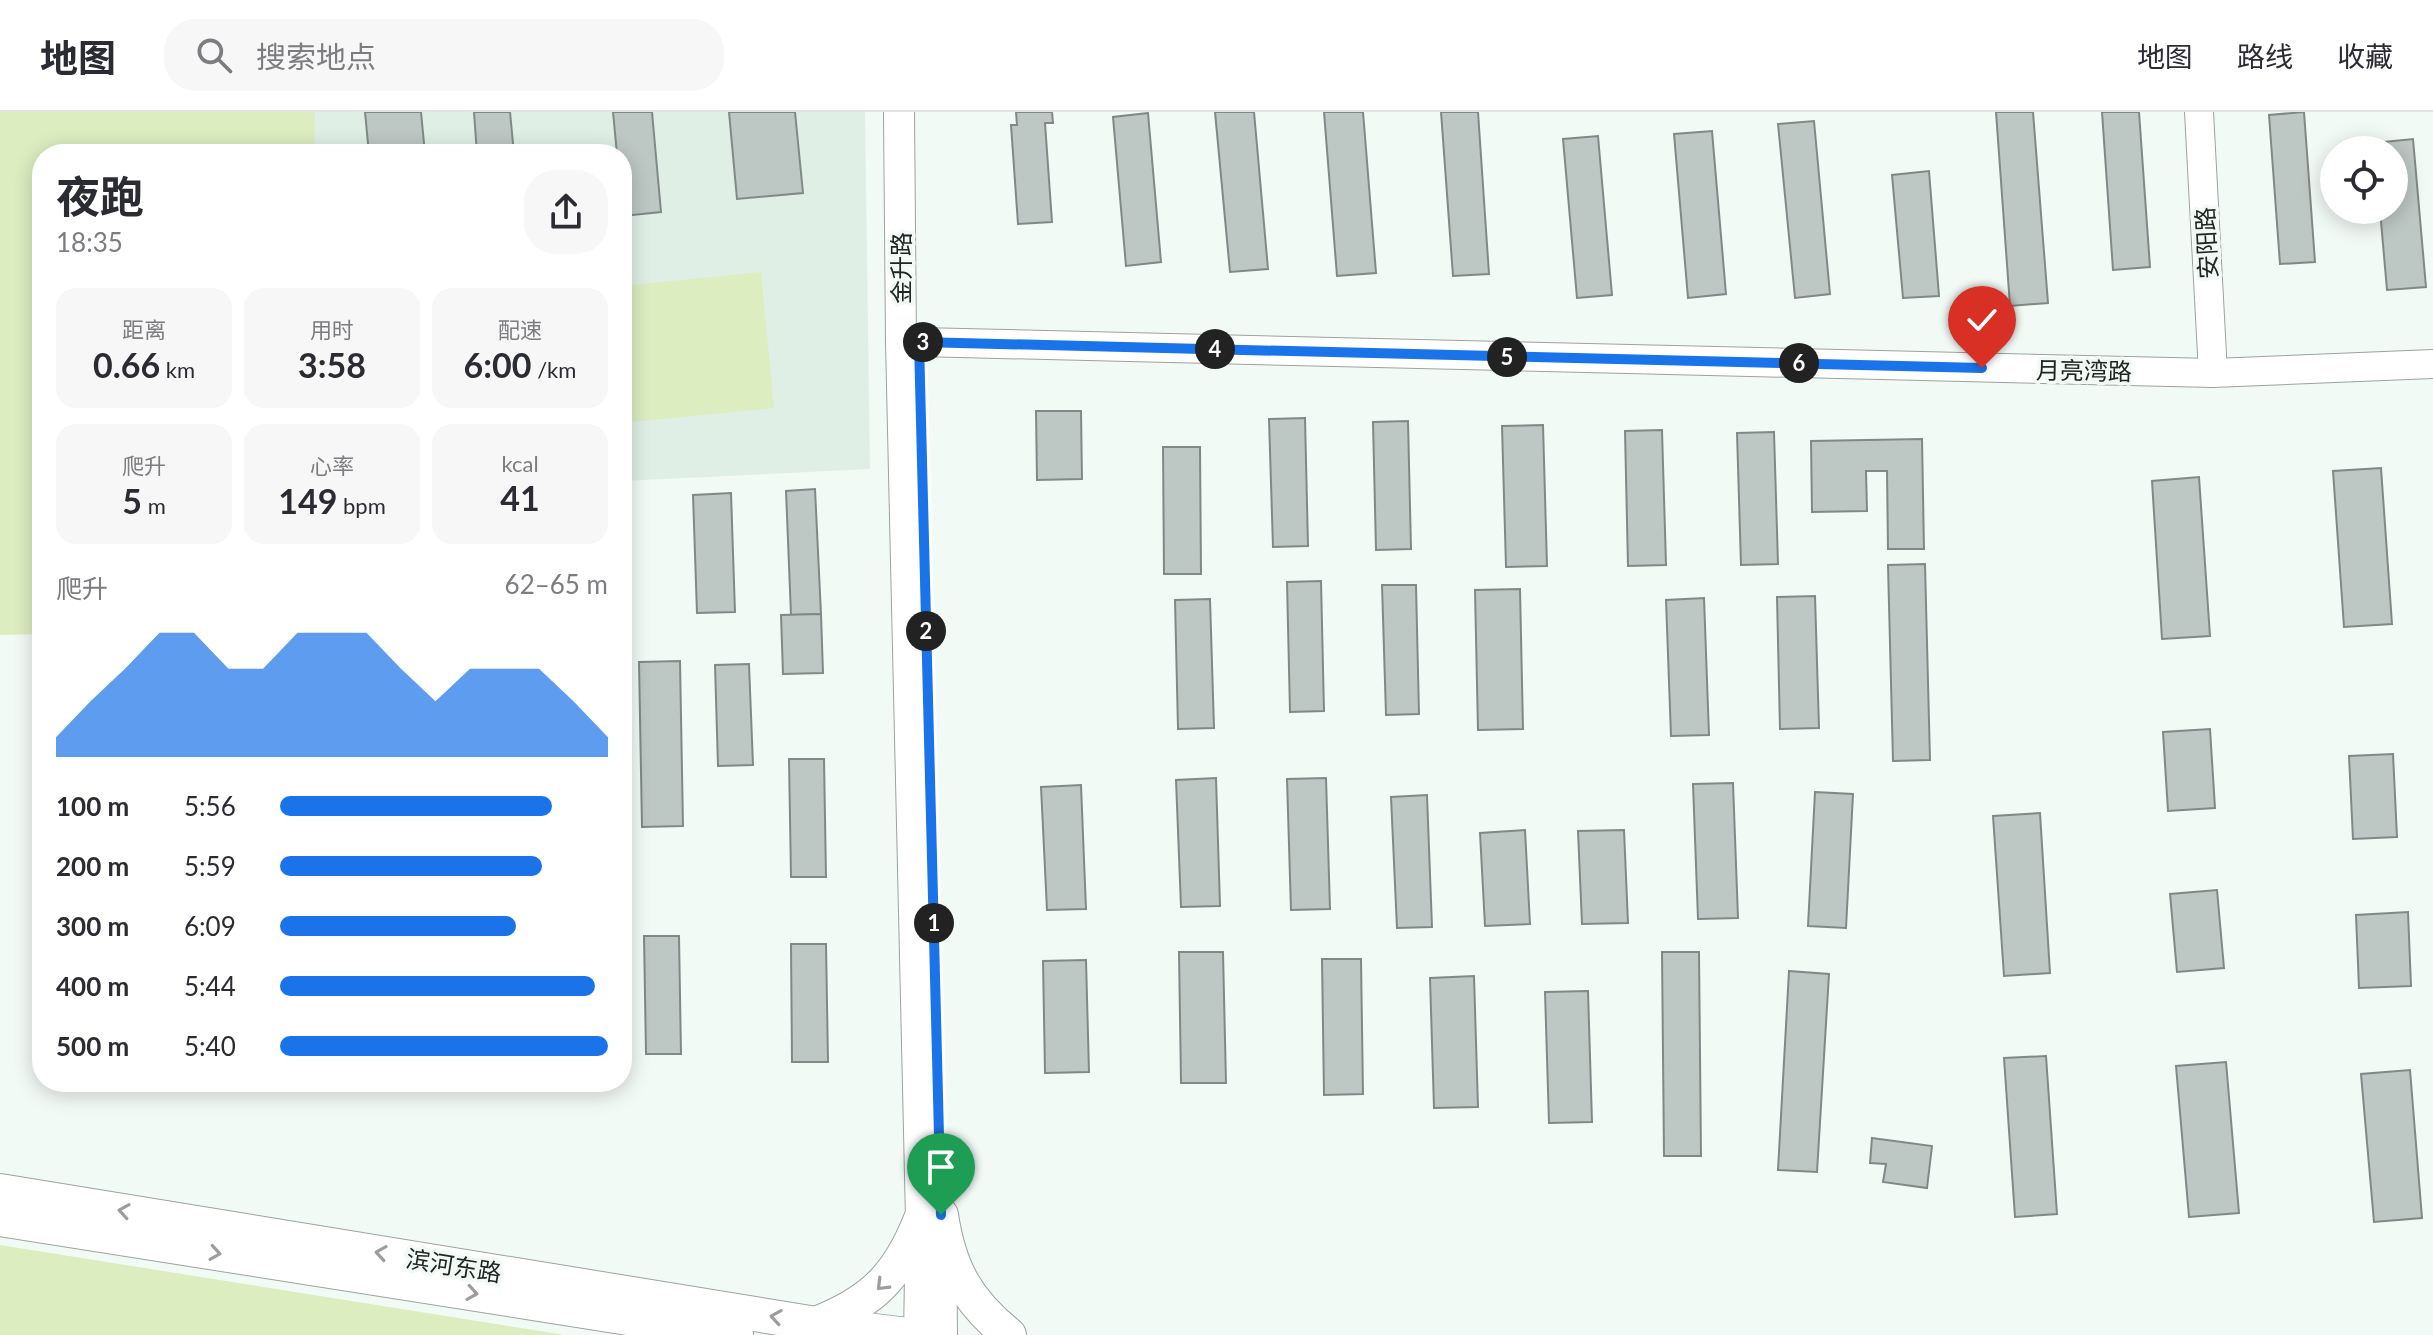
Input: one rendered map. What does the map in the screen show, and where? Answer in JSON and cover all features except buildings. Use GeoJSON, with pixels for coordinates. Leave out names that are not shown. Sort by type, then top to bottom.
{"type":"FeatureCollection","features":[{"type":"Feature","properties":{"kind":"main road","name":"金升路"},"geometry":{"type":"LineString","coordinates":[[899,112],[901,342],[931,1217],[942,1335]]}},
{"type":"Feature","properties":{"kind":"main road","name":"金升路"},"geometry":{"type":"LineString","coordinates":[[919,112],[919,342],[931,1217],[919,1335]]}},
{"type":"Feature","properties":{"kind":"main road","name":"滨河东路"},"geometry":{"type":"LineString","coordinates":[[0,1191],[816,1324],[908,1335]]}},
{"type":"Feature","properties":{"kind":"main road"},"geometry":{"type":"LineString","coordinates":[[816,1324],[845,1313],[871,1296],[893,1274],[931,1217],[955,1272],[970,1297],[989,1319],[1009,1335]]}},
{"type":"Feature","properties":{"kind":"main road","name":"滨河东路"},"geometry":{"type":"LineString","coordinates":[[0,1219],[736,1335]]}},
{"type":"Feature","properties":{"kind":"street","name":"安阳路"},"geometry":{"type":"LineString","coordinates":[[2199,112],[2213,373]]}},
{"type":"Feature","properties":{"kind":"street","name":"月亮湾路"},"geometry":{"type":"LineString","coordinates":[[919,342],[2213,373],[2433,364]]}},
{"type":"Feature","properties":{"kind":"shaded area"},"geometry":{"type":"Polygon","coordinates":[[[314,112],[865,112],[870,469],[632,481],[632,144],[313,144],[314,112]]]}},
{"type":"Feature","properties":{"kind":"green space"},"geometry":{"type":"Polygon","coordinates":[[[0,112],[315,112],[314,144],[32,144],[32,634],[0,635],[0,112]]]}},
{"type":"Feature","properties":{"kind":"green space"},"geometry":{"type":"Polygon","coordinates":[[[761,272],[774,408],[632,422],[632,285],[761,272]]]}},
{"type":"Feature","properties":{"kind":"green space"},"geometry":{"type":"Polygon","coordinates":[[[0,1245],[565,1335],[0,1335],[0,1245]]]}},
{"type":"Feature","properties":{"kind":"route"},"geometry":{"type":"LineString","coordinates":[[941,1215],[919,342],[1982,368]]}}]}
